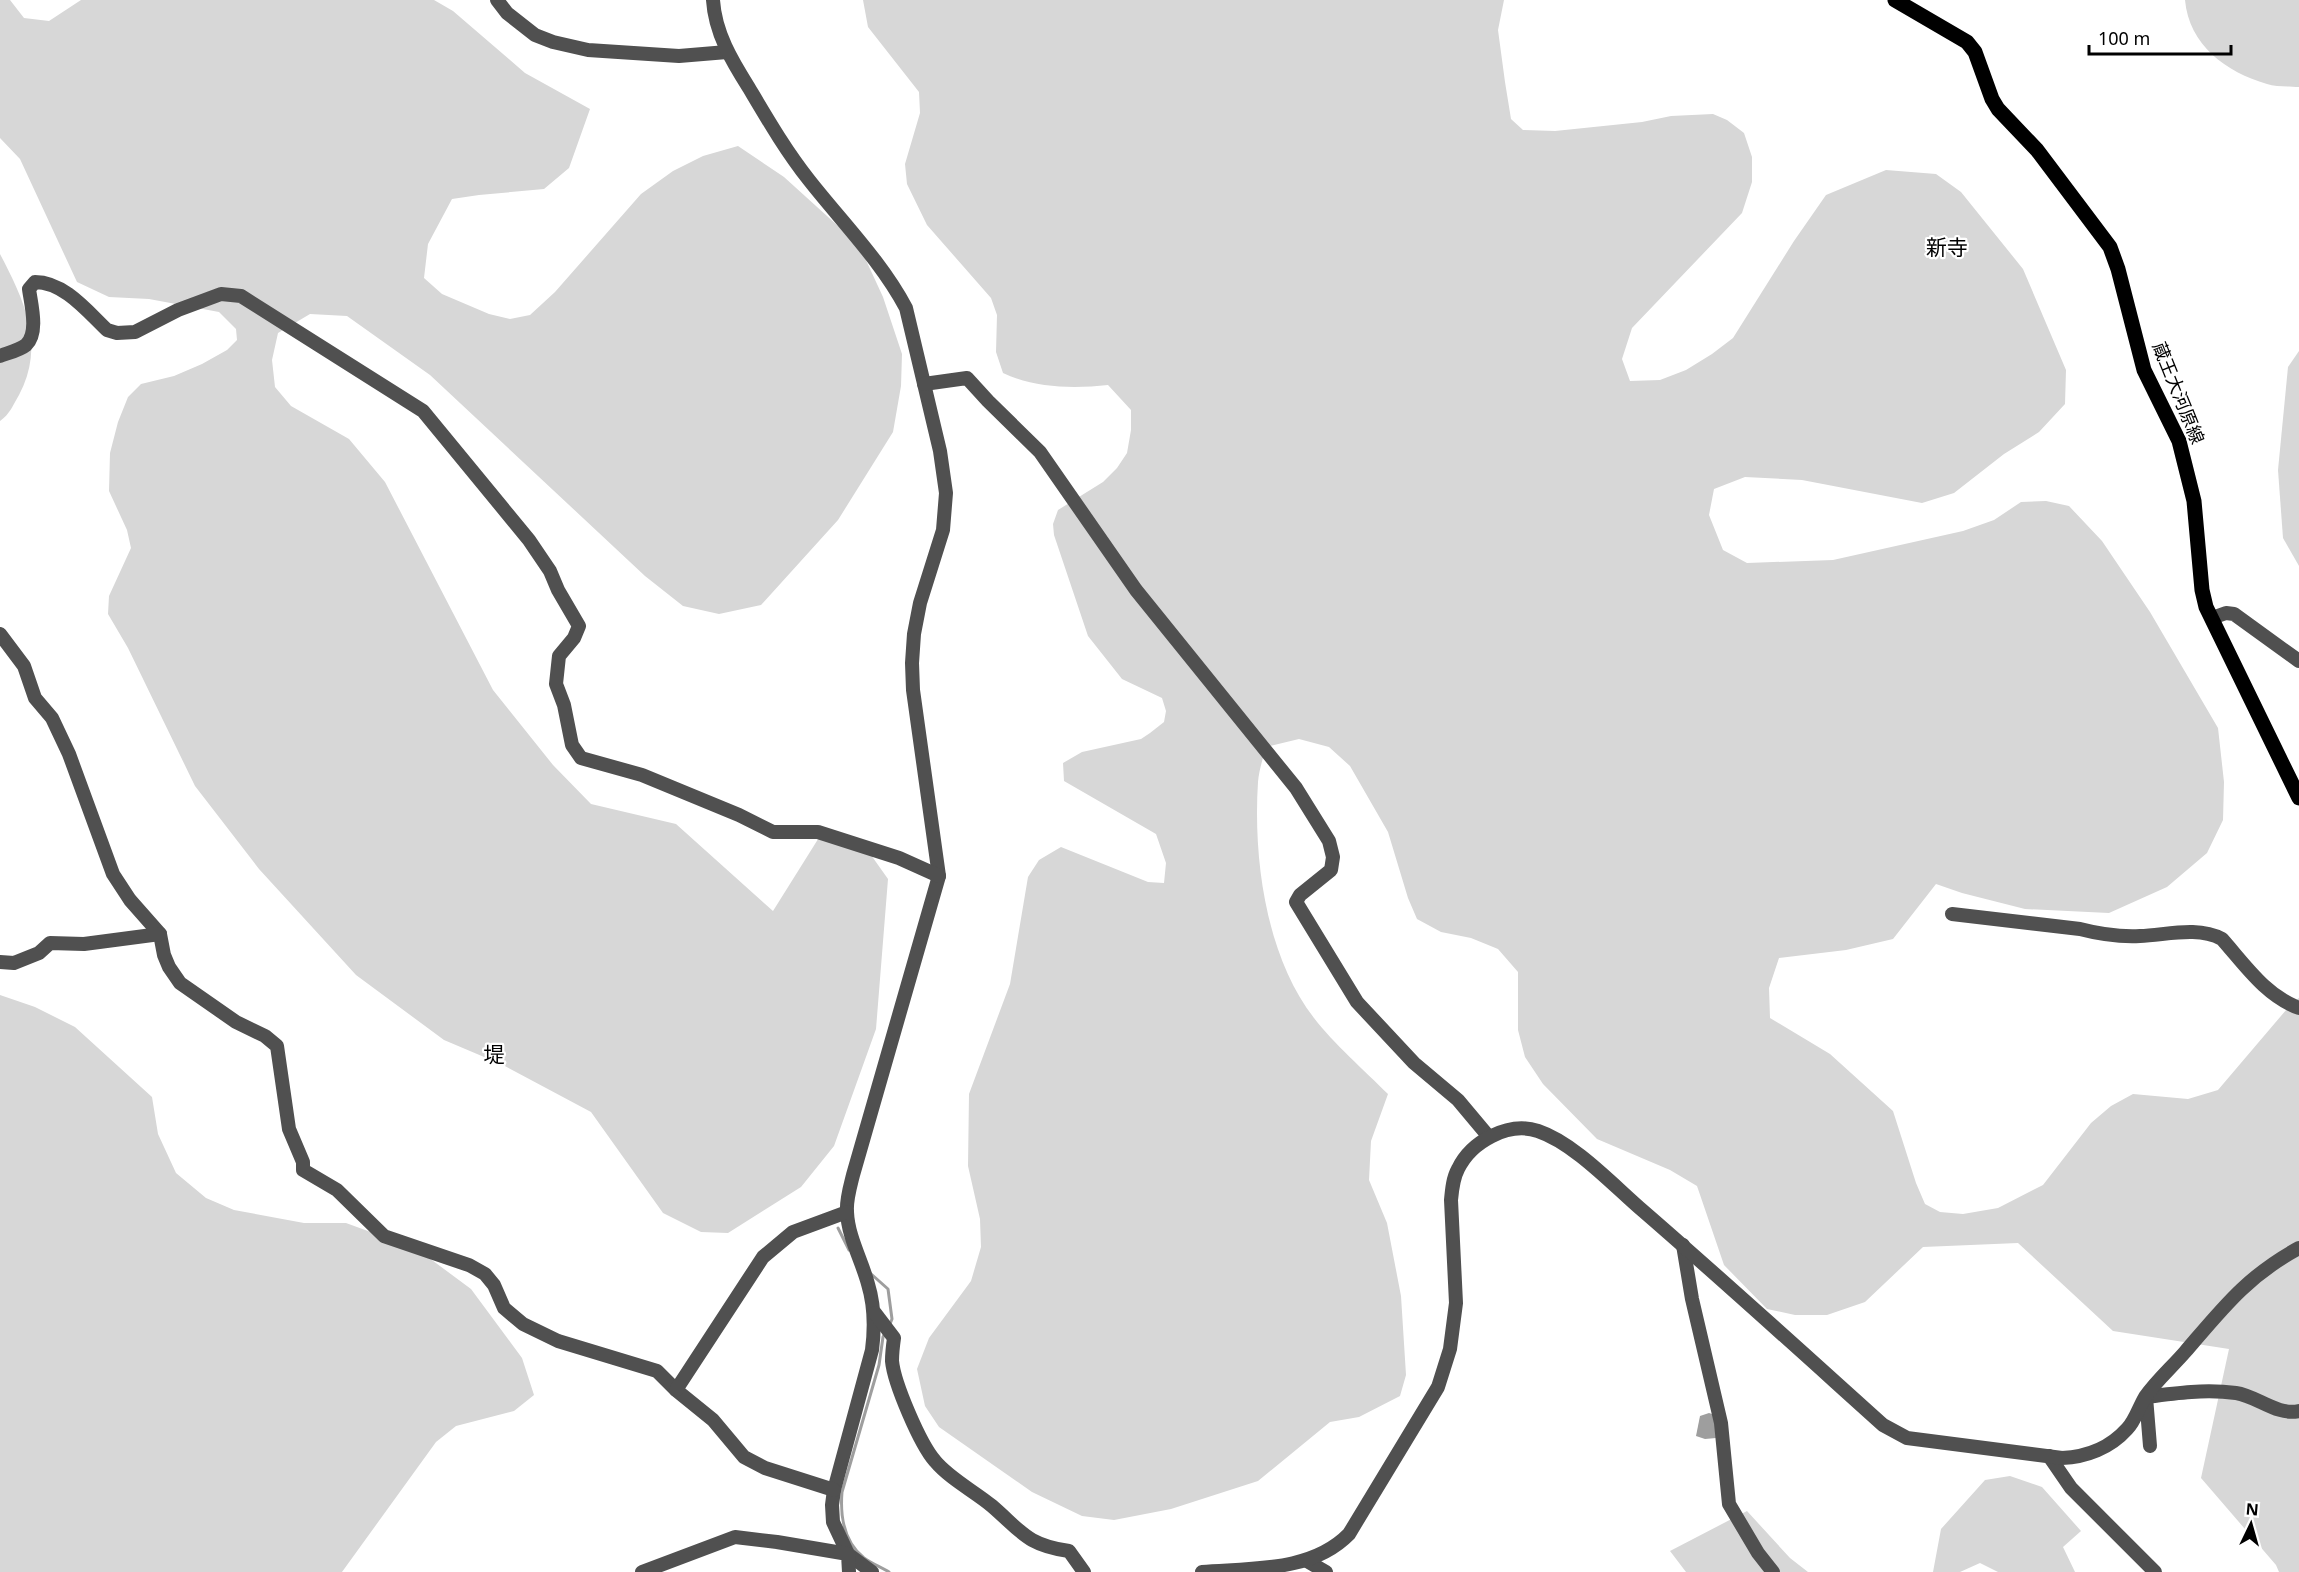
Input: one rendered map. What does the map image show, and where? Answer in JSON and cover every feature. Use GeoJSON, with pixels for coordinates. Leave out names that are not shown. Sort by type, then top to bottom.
{"type":"FeatureCollection","features":[{"type":"Feature","properties":{"kind":"main road","name":"蔵王大河原線"},"geometry":{"type":"LineString","coordinates":[[1895,0],[1967,42],[1975,52],[1992,99],[1998,109],[2037,150],[2110,247],[2118,268],[2144,370],[2179,441],[2194,501],[2202,590],[2212,618],[2299,798]]}},
{"type":"Feature","properties":{"kind":"street"},"geometry":{"type":"LineString","coordinates":[[497,0],[507,13],[535,35],[553,42],[588,50],[679,56],[728,52]]}},
{"type":"Feature","properties":{"kind":"street"},"geometry":{"type":"LineString","coordinates":[[713,0],[714,14],[728,52],[789,154],[894,287],[906,308],[945,476],[946,508],[943,530],[920,603],[914,634],[912,663],[913,690],[939,876],[853,1175],[847,1212],[853,1240],[869,1285],[874,1313],[872,1350],[834,1490],[832,1505],[833,1522],[848,1554],[849,1572]]}},
{"type":"Feature","properties":{"kind":"street"},"geometry":{"type":"LineString","coordinates":[[0,356],[26,345],[32,336],[33,317],[29,289],[35,282],[46,282],[60,288],[107,330],[117,333],[135,332],[178,310],[221,294],[241,296],[423,411],[529,540],[550,571],[579,626],[574,638],[559,656],[556,684],[564,705],[572,745],[580,758],[642,775],[773,831],[818,832],[899,858],[939,876]]}},
{"type":"Feature","properties":{"kind":"street"},"geometry":{"type":"LineString","coordinates":[[924,384],[967,378],[1040,452],[1136,590],[1296,788],[1329,842],[1333,857],[1331,870],[1300,895],[1296,902],[1357,1002],[1414,1064],[1458,1100],[1489,1137]]}},
{"type":"Feature","properties":{"kind":"street"},"geometry":{"type":"LineString","coordinates":[[2212,618],[2226,613],[2234,614],[2299,661]]}},
{"type":"Feature","properties":{"kind":"street"},"geometry":{"type":"LineString","coordinates":[[0,634],[24,666],[35,698],[52,718],[65,745],[112,874],[130,900],[160,934],[164,955],[180,983],[236,1022],[265,1036],[277,1046],[289,1129],[303,1162],[303,1170],[337,1190],[384,1236],[469,1265],[485,1274],[494,1285],[504,1308],[523,1324],[558,1341],[657,1371],[713,1420],[744,1457],[765,1468],[834,1490]]}},
{"type":"Feature","properties":{"kind":"street"},"geometry":{"type":"LineString","coordinates":[[1952,914],[2080,929],[2100,934],[2137,936],[2192,931],[2214,935],[2222,939],[2262,984],[2284,1003],[2299,1008]]}},
{"type":"Feature","properties":{"kind":"street"},"geometry":{"type":"LineString","coordinates":[[0,962],[14,963],[39,952],[50,943],[84,944],[160,934]]}},
{"type":"Feature","properties":{"kind":"street"},"geometry":{"type":"LineString","coordinates":[[1202,1572],[1307,1561],[1339,1544],[1349,1534],[1438,1387],[1450,1349],[1456,1303],[1451,1200],[1453,1183],[1457,1169],[1466,1156],[1489,1137],[1503,1132],[1535,1130],[1556,1139],[1575,1152],[1779,1330],[1883,1425],[1907,1438],[2049,1456],[2075,1457],[2102,1449],[2128,1429],[2146,1397],[2247,1283],[2276,1260],[2299,1248]]}},
{"type":"Feature","properties":{"kind":"street"},"geometry":{"type":"LineString","coordinates":[[676,1390],[762,1257],[794,1232],[847,1212]]}},
{"type":"Feature","properties":{"kind":"street"},"geometry":{"type":"LineString","coordinates":[[1683,1245],[1692,1299],[1721,1423],[1729,1503],[1758,1553],[1773,1572]]}},
{"type":"Feature","properties":{"kind":"street"},"geometry":{"type":"LineString","coordinates":[[874,1313],[894,1338],[892,1361],[898,1383],[923,1442],[936,1463],[993,1506],[1027,1537],[1047,1548],[1069,1551],[1084,1572]]}},
{"type":"Feature","properties":{"kind":"street"},"geometry":{"type":"LineString","coordinates":[[2146,1397],[2206,1390],[2239,1394],[2279,1410],[2299,1411]]}},
{"type":"Feature","properties":{"kind":"street"},"geometry":{"type":"LineString","coordinates":[[2146,1397],[2150,1446]]}},
{"type":"Feature","properties":{"kind":"street"},"geometry":{"type":"LineString","coordinates":[[2049,1456],[2071,1488],[2155,1572]]}},
{"type":"Feature","properties":{"kind":"street"},"geometry":{"type":"LineString","coordinates":[[642,1572],[735,1537],[848,1554],[872,1572]]}},
{"type":"Feature","properties":{"kind":"street"},"geometry":{"type":"LineString","coordinates":[[1307,1561],[1326,1572]]}},
{"type":"Feature","properties":{"kind":"shaded area"},"geometry":{"type":"Polygon","coordinates":[[[0,0],[10,0],[24,18],[49,21],[81,0],[434,0],[453,11],[525,73],[590,109],[569,168],[544,189],[452,199],[428,244],[424,278],[442,294],[489,314],[510,319],[530,315],[555,292],[641,194],[673,171],[703,156],[738,146],[784,177],[859,245],[883,297],[902,354],[901,386],[893,432],[838,520],[761,605],[719,614],[683,606],[645,576],[430,375],[347,316],[310,314],[278,333],[272,360],[275,387],[291,406],[349,439],[385,482],[493,690],[553,765],[591,804],[676,824],[773,911],[820,836],[871,855],[888,879],[876,1029],[834,1146],[801,1187],[728,1233],[701,1232],[663,1213],[591,1112],[503,1065],[444,1040],[356,975],[259,869],[195,786],[128,648],[108,614],[109,596],[131,548],[127,530],[109,491],[110,453],[118,422],[128,397],[141,384],[174,376],[227,350],[237,340],[236,329],[219,312],[149,299],[109,297],[77,282],[20,159],[0,138],[0,0]]]}},
{"type":"Feature","properties":{"kind":"shaded area"},"geometry":{"type":"Polygon","coordinates":[[[863,0],[1504,0],[1498,30],[1505,82],[1511,119],[1523,130],[1555,131],[1642,122],[1671,116],[1713,114],[1727,120],[1744,133],[1752,157],[1752,182],[1742,213],[1632,328],[1622,359],[1630,381],[1660,380],[1686,370],[1733,338],[1826,195],[1886,170],[1936,174],[1961,192],[2023,269],[2066,370],[2065,404],[2039,432],[2004,454],[1954,493],[1922,503],[1802,480],[1745,477],[1714,489],[1709,515],[1723,550],[1747,563],[1833,560],[1963,531],[1994,520],[2021,502],[2046,501],[2069,506],[2102,541],[2150,612],[2218,728],[2224,782],[2223,820],[2207,853],[2167,887],[2109,913],[2025,909],[1936,884],[1893,939],[1846,950],[1779,958],[1769,988],[1770,1018],[1830,1054],[1893,1111],[1925,1204],[1940,1212],[1963,1214],[1998,1208],[2043,1185],[2091,1123],[2111,1106],[2133,1094],[2188,1099],[2218,1090],[2292,1003],[2299,998],[2299,1572],[2279,1572],[2276,1565],[2201,1478],[2229,1349],[2113,1331],[2018,1243],[1923,1247],[1865,1302],[1827,1315],[1795,1315],[1767,1309],[1724,1265],[1697,1186],[1670,1170],[1597,1139],[1543,1084],[1525,1057],[1518,1030],[1518,972],[1498,949],[1471,938],[1441,932],[1417,919],[1408,898],[1388,832],[1350,766],[1329,747],[1299,739],[1266,747],[1258,782],[1258,843],[1261,874],[1274,936],[1284,966],[1298,993],[1330,1037],[1388,1094],[1371,1141],[1369,1180],[1387,1223],[1401,1296],[1406,1375],[1400,1396],[1359,1417],[1330,1422],[1258,1481],[1171,1509],[1114,1520],[1082,1516],[1032,1492],[939,1427],[925,1406],[917,1369],[929,1338],[971,1281],[981,1247],[980,1219],[968,1166],[969,1094],[1010,984],[1028,877],[1039,860],[1061,847],[1148,882],[1164,883],[1166,863],[1156,834],[1064,781],[1063,763],[1082,752],[1141,739],[1164,722],[1166,711],[1162,698],[1122,679],[1088,636],[1054,535],[1053,524],[1058,510],[1103,482],[1117,468],[1127,453],[1131,430],[1131,410],[1108,385],[1054,386],[1028,382],[1003,373],[996,352],[997,315],[991,298],[927,225],[907,184],[905,164],[920,113],[919,92],[868,27],[863,0]]]}},
{"type":"Feature","properties":{"kind":"shaded area"},"geometry":{"type":"Polygon","coordinates":[[[2185,0],[2299,0],[2299,87],[2267,84],[2224,64],[2202,43],[2194,30],[2185,0]]]}},
{"type":"Feature","properties":{"kind":"shaded area"},"geometry":{"type":"Polygon","coordinates":[[[0,254],[24,306],[29,323],[31,358],[19,395],[11,409],[0,421],[0,254]]]}},
{"type":"Feature","properties":{"kind":"shaded area"},"geometry":{"type":"Polygon","coordinates":[[[2299,351],[2299,566],[2283,538],[2278,470],[2288,367],[2299,351]]]}},
{"type":"Feature","properties":{"kind":"shaded area"},"geometry":{"type":"Polygon","coordinates":[[[0,995],[35,1007],[75,1027],[152,1097],[158,1134],[176,1173],[206,1198],[234,1210],[304,1223],[346,1223],[417,1249],[471,1289],[522,1358],[534,1395],[514,1411],[456,1426],[436,1442],[342,1572],[0,1572],[0,995]]]}},
{"type":"Feature","properties":{"kind":"shaded area"},"geometry":{"type":"Polygon","coordinates":[[[1709,1413],[1715,1415],[1716,1438],[1705,1439],[1696,1436],[1700,1416],[1709,1413]]]}},
{"type":"Feature","properties":{"kind":"shaded area"},"geometry":{"type":"Polygon","coordinates":[[[2010,1476],[2042,1487],[2081,1531],[2063,1547],[2075,1572],[1998,1572],[1980,1563],[1960,1572],[1933,1572],[1941,1529],[1985,1480],[2010,1476]]]}},
{"type":"Feature","properties":{"kind":"shaded area"},"geometry":{"type":"Polygon","coordinates":[[[1747,1511],[1790,1558],[1808,1572],[1686,1572],[1670,1551],[1747,1511]]]}},
{"type":"Feature","properties":{"kind":"waterway"},"geometry":{"type":"LineString","coordinates":[[838,1228],[849,1250]]}},
{"type":"Feature","properties":{"kind":"waterway"},"geometry":{"type":"LineString","coordinates":[[870,1273],[888,1289],[892,1319],[890,1324]]}},
{"type":"Feature","properties":{"kind":"waterway"},"geometry":{"type":"LineString","coordinates":[[885,1333],[879,1365],[842,1492],[842,1501],[845,1528],[857,1552],[889,1572]]}},
{"type":"Feature","properties":{"kind":"district","name":"新寺"},"geometry":{"type":"Point","coordinates":[1947,248]}},
{"type":"Feature","properties":{"kind":"district","name":"堤"},"geometry":{"type":"Point","coordinates":[494,1055]}}]}
